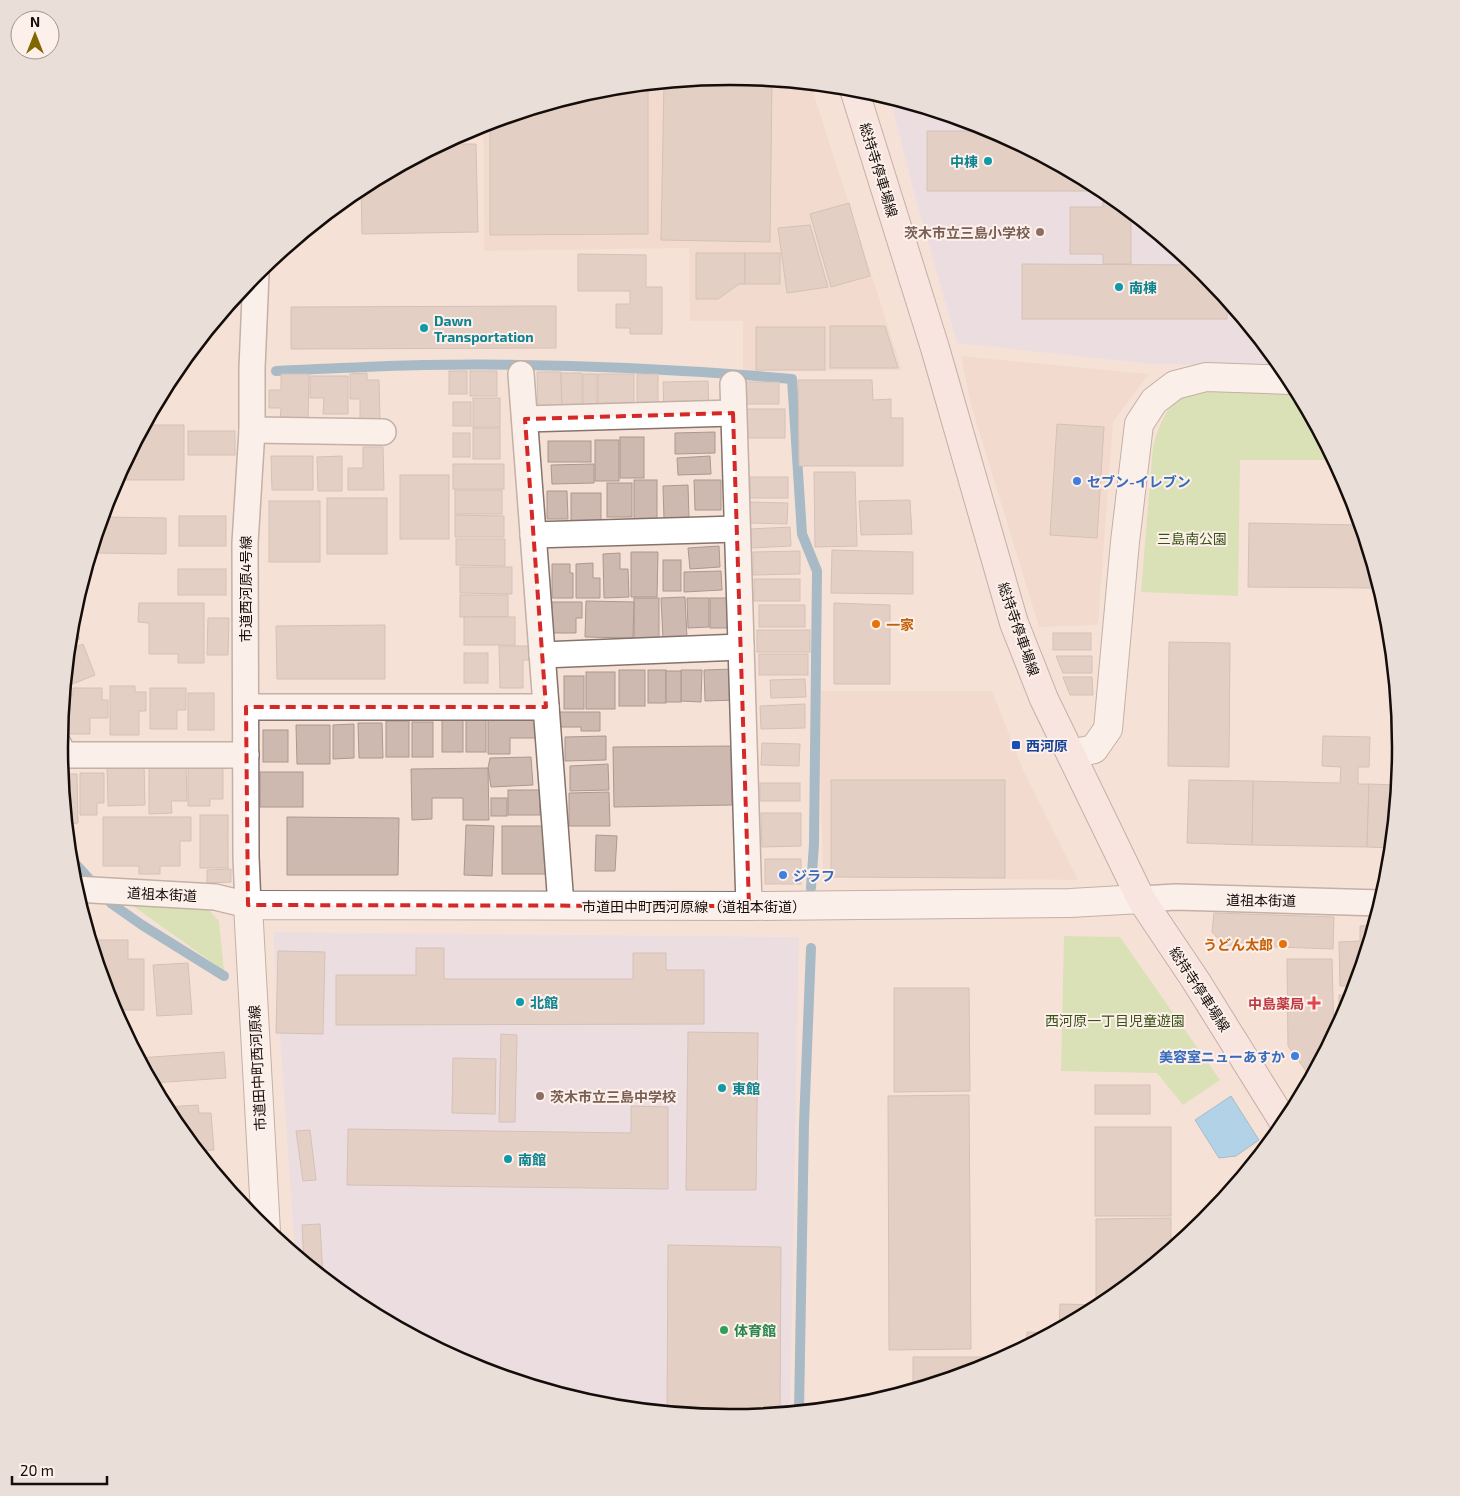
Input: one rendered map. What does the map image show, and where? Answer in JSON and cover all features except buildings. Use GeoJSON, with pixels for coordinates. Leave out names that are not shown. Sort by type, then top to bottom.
{"type":"FeatureCollection","features":[{"type":"Feature","properties":{"kind":"main road","name":"総持寺停車場線"},"geometry":{"type":"LineString","coordinates":[[857,98],[935,348],[1014,622],[1044,699],[1141,899],[1196,980],[1280,1117]]}},
{"type":"Feature","properties":{"kind":"street","name":"市道西河原4号線"},"geometry":{"type":"LineString","coordinates":[[248,905],[244,543],[252,430],[255,287]]}},
{"type":"Feature","properties":{"kind":"street"},"geometry":{"type":"LineString","coordinates":[[522,374],[561,905]]}},
{"type":"Feature","properties":{"kind":"street"},"geometry":{"type":"LineString","coordinates":[[1072,754],[1094,749],[1104,738],[1108,729],[1125,542],[1139,424],[1154,401],[1175,384],[1206,377],[1281,380]]}},
{"type":"Feature","properties":{"kind":"street"},"geometry":{"type":"LineString","coordinates":[[732,384],[749,906]]}},
{"type":"Feature","properties":{"kind":"street"},"geometry":{"type":"LineString","coordinates":[[525,419],[733,413]]}},
{"type":"Feature","properties":{"kind":"street"},"geometry":{"type":"LineString","coordinates":[[252,430],[383,432]]}},
{"type":"Feature","properties":{"kind":"street"},"geometry":{"type":"LineString","coordinates":[[533,535],[737,529]]}},
{"type":"Feature","properties":{"kind":"street"},"geometry":{"type":"LineString","coordinates":[[542,655],[741,647]]}},
{"type":"Feature","properties":{"kind":"street"},"geometry":{"type":"LineString","coordinates":[[246,707],[546,707]]}},
{"type":"Feature","properties":{"kind":"street"},"geometry":{"type":"LineString","coordinates":[[68,755],[246,755]]}},
{"type":"Feature","properties":{"kind":"street","name":"道祖本街道"},"geometry":{"type":"LineString","coordinates":[[83,888],[215,897],[248,905]]}},
{"type":"Feature","properties":{"kind":"street","name":"道祖本街道"},"geometry":{"type":"LineString","coordinates":[[1141,899],[1176,898],[1374,903]]}},
{"type":"Feature","properties":{"kind":"street","name":"市道田中町西河原線（道祖本街道）"},"geometry":{"type":"LineString","coordinates":[[248,905],[749,906],[1070,903],[1141,899]]}},
{"type":"Feature","properties":{"kind":"street","name":"市道田中町西河原線"},"geometry":{"type":"LineString","coordinates":[[248,905],[265,1219]]}},
{"type":"Feature","properties":{"kind":"highlighted area"},"geometry":{"type":"Polygon","coordinates":[[[733,413],[749,906],[248,905],[246,707],[546,707],[525,419],[733,413]]]}},
{"type":"Feature","properties":{"kind":"shaded area"},"geometry":{"type":"Polygon","coordinates":[[[730,85],[813,91],[902,370],[743,371],[743,321],[690,321],[689,248],[484,251],[483,133],[559,108],[601,98],[644,91],[730,85]]]}},
{"type":"Feature","properties":{"kind":"shaded area","name":"茨木市立三島小学校"},"geometry":{"type":"Polygon","coordinates":[[[892,106],[984,136],[1061,174],[1098,197],[1167,250],[1198,280],[1228,311],[1271,366],[1150,364],[957,343],[911,182],[892,106]]]}},
{"type":"Feature","properties":{"kind":"shaded area"},"geometry":{"type":"Polygon","coordinates":[[[961,356],[1149,374],[1113,422],[1098,625],[1039,627],[970,402],[961,356]]]}},
{"type":"Feature","properties":{"kind":"shaded area"},"geometry":{"type":"Polygon","coordinates":[[[818,691],[992,691],[1024,772],[1078,880],[823,877],[818,691]]]}},
{"type":"Feature","properties":{"kind":"shaded area","name":"茨木市立三島中学校"},"geometry":{"type":"Polygon","coordinates":[[[273,932],[799,937],[790,1407],[730,1410],[644,1405],[601,1398],[517,1375],[476,1360],[399,1322],[327,1274],[294,1247],[273,932]]]}},
{"type":"Feature","properties":{"kind":"green space","name":"三島南公園"},"geometry":{"type":"Polygon","coordinates":[[[1210,389],[1288,391],[1326,460],[1240,460],[1238,596],[1141,592],[1153,446],[1164,418],[1172,405],[1177,399],[1189,393],[1210,389]]]}},
{"type":"Feature","properties":{"kind":"green space"},"geometry":{"type":"Polygon","coordinates":[[[129,903],[202,903],[219,921],[224,971],[129,903]]]}},
{"type":"Feature","properties":{"kind":"green space","name":"西河原一丁目児童遊園"},"geometry":{"type":"Polygon","coordinates":[[[1064,936],[1120,937],[1220,1080],[1183,1105],[1157,1073],[1061,1071],[1064,936]]]}},
{"type":"Feature","properties":{"kind":"water"},"geometry":{"type":"Polygon","coordinates":[[[1231,1096],[1259,1140],[1236,1156],[1219,1158],[1195,1120],[1231,1096]]]}},
{"type":"Feature","properties":{"kind":"waterway"},"geometry":{"type":"LineString","coordinates":[[276,371],[406,365],[516,365],[654,369],[792,379],[802,534],[817,571],[814,844],[811,888]]}},
{"type":"Feature","properties":{"kind":"waterway"},"geometry":{"type":"LineString","coordinates":[[78,867],[112,904],[224,976]]}},
{"type":"Feature","properties":{"kind":"waterway"},"geometry":{"type":"LineString","coordinates":[[799,1407],[804,1124],[811,948]]}},
{"type":"Feature","properties":{"kind":"place","name":"中棟"},"geometry":{"type":"Point","coordinates":[988,161]}},
{"type":"Feature","properties":{"kind":"place","name":"茨木市立三島小学校"},"geometry":{"type":"Point","coordinates":[1040,232]}},
{"type":"Feature","properties":{"kind":"place","name":"南棟"},"geometry":{"type":"Point","coordinates":[1119,287]}},
{"type":"Feature","properties":{"kind":"place","name":"Dawn Transportation"},"geometry":{"type":"Point","coordinates":[424,328]}},
{"type":"Feature","properties":{"kind":"place","name":"セブン-イレブン"},"geometry":{"type":"Point","coordinates":[1077,481]}},
{"type":"Feature","properties":{"kind":"place","name":"一家"},"geometry":{"type":"Point","coordinates":[876,624]}},
{"type":"Feature","properties":{"kind":"place","name":"西河原"},"geometry":{"type":"Point","coordinates":[1016,745]}},
{"type":"Feature","properties":{"kind":"place","name":"ジラフ"},"geometry":{"type":"Point","coordinates":[783,875]}},
{"type":"Feature","properties":{"kind":"place","name":"うどん太郎"},"geometry":{"type":"Point","coordinates":[1283,944]}},
{"type":"Feature","properties":{"kind":"place","name":"北館"},"geometry":{"type":"Point","coordinates":[520,1002]}},
{"type":"Feature","properties":{"kind":"place","name":"中島薬局"},"geometry":{"type":"Point","coordinates":[1314,1003]}},
{"type":"Feature","properties":{"kind":"place","name":"美容室ニューあすか"},"geometry":{"type":"Point","coordinates":[1295,1056]}},
{"type":"Feature","properties":{"kind":"place","name":"東館"},"geometry":{"type":"Point","coordinates":[722,1088]}},
{"type":"Feature","properties":{"kind":"place","name":"茨木市立三島中学校"},"geometry":{"type":"Point","coordinates":[540,1096]}},
{"type":"Feature","properties":{"kind":"place","name":"南館"},"geometry":{"type":"Point","coordinates":[508,1159]}},
{"type":"Feature","properties":{"kind":"place","name":"体育館"},"geometry":{"type":"Point","coordinates":[724,1330]}}]}
